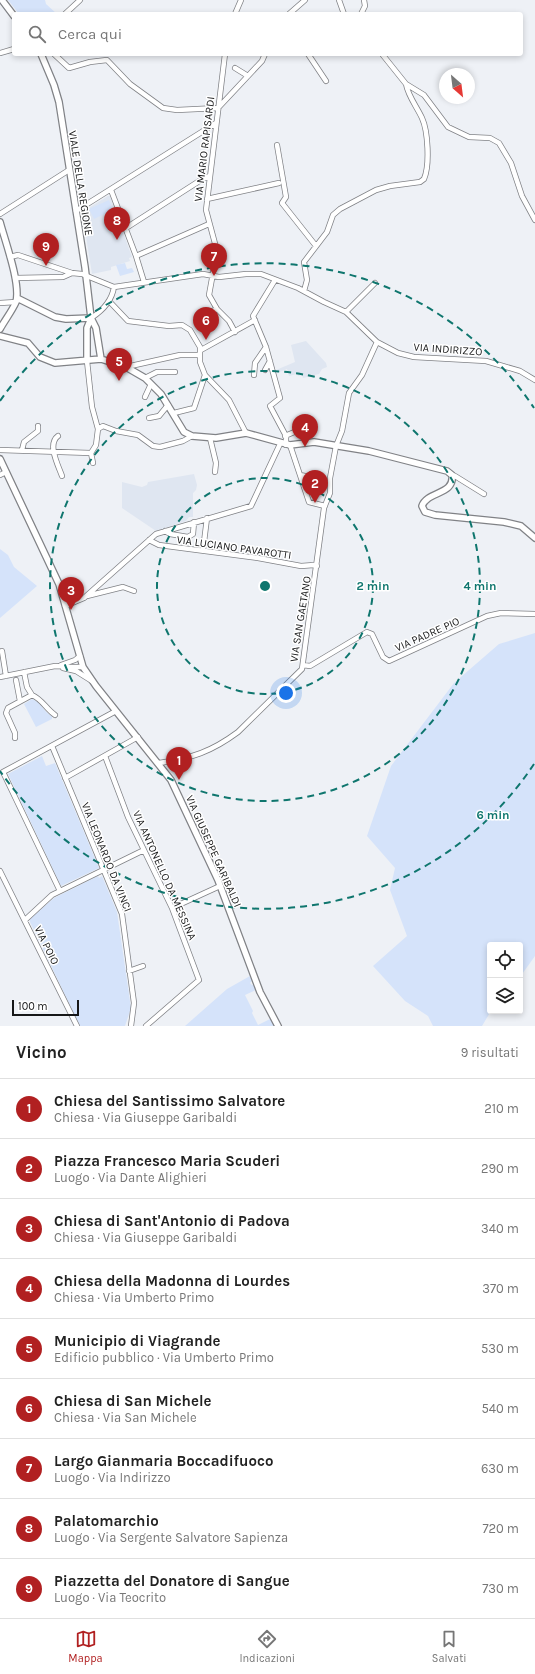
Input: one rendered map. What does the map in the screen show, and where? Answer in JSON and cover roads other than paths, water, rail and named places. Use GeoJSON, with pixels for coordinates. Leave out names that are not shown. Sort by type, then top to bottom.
{"type":"FeatureCollection","features":[{"type":"Feature","properties":{"kind":"main road"},"geometry":{"type":"LineString","coordinates":[[2,0],[12,13]]}},
{"type":"Feature","properties":{"kind":"main road","name":"VIALE DELLA REGIONE"},"geometry":{"type":"LineString","coordinates":[[43,56],[54,84],[59,102],[86,276],[91,318]]}},
{"type":"Feature","properties":{"kind":"main road"},"geometry":{"type":"LineString","coordinates":[[0,222],[15,278],[16,300],[0,329]]}},
{"type":"Feature","properties":{"kind":"main road"},"geometry":{"type":"LineString","coordinates":[[16,300],[55,317],[66,319],[91,318]]}},
{"type":"Feature","properties":{"kind":"main road"},"geometry":{"type":"LineString","coordinates":[[91,318],[96,328],[101,359]]}},
{"type":"Feature","properties":{"kind":"main road"},"geometry":{"type":"LineString","coordinates":[[86,361],[87,328],[91,318]]}},
{"type":"Feature","properties":{"kind":"main road"},"geometry":{"type":"LineString","coordinates":[[0,336],[28,343],[40,357],[55,363],[101,359],[134,371],[151,384],[174,413],[184,432],[192,436],[221,438],[246,432],[278,443],[289,445],[314,442],[369,451],[447,471],[452,476],[452,481],[446,490],[425,500],[422,506],[425,512],[435,515],[510,523],[521,526],[535,536]]}},
{"type":"Feature","properties":{"kind":"main road","name":"VIA GIUSEPPE GARIBALDI"},"geometry":{"type":"LineString","coordinates":[[0,459],[54,572],[83,667],[92,682],[159,763],[176,790],[220,886],[260,992],[278,1026]]}},
{"type":"Feature","properties":{"kind":"street"},"geometry":{"type":"LineString","coordinates":[[67,12],[80,0]]}},
{"type":"Feature","properties":{"kind":"street"},"geometry":{"type":"LineString","coordinates":[[236,12],[241,0]]}},
{"type":"Feature","properties":{"kind":"street"},"geometry":{"type":"LineString","coordinates":[[291,12],[306,0]]}},
{"type":"Feature","properties":{"kind":"street"},"geometry":{"type":"LineString","coordinates":[[339,0],[343,12]]}},
{"type":"Feature","properties":{"kind":"street"},"geometry":{"type":"LineString","coordinates":[[363,12],[365,6],[364,0]]}},
{"type":"Feature","properties":{"kind":"street"},"geometry":{"type":"LineString","coordinates":[[0,52],[12,50]]}},
{"type":"Feature","properties":{"kind":"street"},"geometry":{"type":"LineString","coordinates":[[56,56],[69,68],[90,62],[107,60],[130,84],[163,108],[177,110],[218,108],[262,61],[264,56]]}},
{"type":"Feature","properties":{"kind":"street","name":"VIA MARIO RAPISARDI"},"geometry":{"type":"LineString","coordinates":[[217,310],[209,295],[217,251],[206,210],[225,56]]}},
{"type":"Feature","properties":{"kind":"street"},"geometry":{"type":"LineString","coordinates":[[309,56],[326,81]]}},
{"type":"Feature","properties":{"kind":"street"},"geometry":{"type":"LineString","coordinates":[[304,291],[307,280],[304,262],[327,232],[333,215],[340,209],[376,190],[390,186],[420,182],[425,176],[428,162],[424,122],[406,84],[384,56]]}},
{"type":"Feature","properties":{"kind":"street"},"geometry":{"type":"LineString","coordinates":[[235,68],[248,76]]}},
{"type":"Feature","properties":{"kind":"street"},"geometry":{"type":"LineString","coordinates":[[406,84],[424,95],[443,122],[452,130],[469,137],[490,138],[499,142],[512,163],[524,201],[535,220]]}},
{"type":"Feature","properties":{"kind":"street"},"geometry":{"type":"LineString","coordinates":[[76,211],[216,123]]}},
{"type":"Feature","properties":{"kind":"street"},"geometry":{"type":"LineString","coordinates":[[277,145],[286,197],[282,203],[316,246]]}},
{"type":"Feature","properties":{"kind":"street"},"geometry":{"type":"LineString","coordinates":[[0,214],[69,170]]}},
{"type":"Feature","properties":{"kind":"street"},"geometry":{"type":"LineString","coordinates":[[126,228],[204,178],[210,176]]}},
{"type":"Feature","properties":{"kind":"street"},"geometry":{"type":"LineString","coordinates":[[207,199],[279,183]]}},
{"type":"Feature","properties":{"kind":"street"},"geometry":{"type":"LineString","coordinates":[[110,190],[126,228],[144,282]]}},
{"type":"Feature","properties":{"kind":"street"},"geometry":{"type":"LineString","coordinates":[[136,256],[209,224]]}},
{"type":"Feature","properties":{"kind":"street"},"geometry":{"type":"LineString","coordinates":[[10,257],[18,255],[72,273],[86,276],[114,287],[109,301],[98,314],[91,318]]}},
{"type":"Feature","properties":{"kind":"street"},"geometry":{"type":"LineString","coordinates":[[15,278],[63,277],[72,273]]}},
{"type":"Feature","properties":{"kind":"street","name":"VIA INDIRIZZO"},"geometry":{"type":"LineString","coordinates":[[114,287],[144,282],[254,273],[304,291],[346,312],[377,342],[398,352],[414,357],[496,363],[520,371],[535,380]]}},
{"type":"Feature","properties":{"kind":"street"},"geometry":{"type":"LineString","coordinates":[[275,280],[269,292],[253,314],[266,347],[280,398],[270,406],[289,445],[308,500],[325,506]]}},
{"type":"Feature","properties":{"kind":"street"},"geometry":{"type":"LineString","coordinates":[[346,312],[375,284]]}},
{"type":"Feature","properties":{"kind":"street"},"geometry":{"type":"LineString","coordinates":[[0,303],[16,300]]}},
{"type":"Feature","properties":{"kind":"street"},"geometry":{"type":"LineString","coordinates":[[109,301],[128,321],[169,326],[178,324],[186,326],[192,333],[200,352],[200,362],[205,375],[229,400],[246,432]]}},
{"type":"Feature","properties":{"kind":"street"},"geometry":{"type":"LineString","coordinates":[[208,313],[217,310],[229,321],[235,332]]}},
{"type":"Feature","properties":{"kind":"street"},"geometry":{"type":"LineString","coordinates":[[126,367],[200,352],[255,320]]}},
{"type":"Feature","properties":{"kind":"street","name":"VIA SAN GAETANO"},"geometry":{"type":"LineString","coordinates":[[159,763],[197,756],[227,740],[300,673],[303,665],[325,506],[330,493],[330,478],[336,446],[342,431],[349,393],[362,375],[377,342]]}},
{"type":"Feature","properties":{"kind":"street"},"geometry":{"type":"LineString","coordinates":[[254,375],[255,363],[266,347]]}},
{"type":"Feature","properties":{"kind":"street"},"geometry":{"type":"LineString","coordinates":[[86,361],[92,407],[98,429],[96,445],[91,453],[93,463]]}},
{"type":"Feature","properties":{"kind":"street"},"geometry":{"type":"LineString","coordinates":[[265,370],[270,361]]}},
{"type":"Feature","properties":{"kind":"street"},"geometry":{"type":"LineString","coordinates":[[145,378],[157,372],[175,372]]}},
{"type":"Feature","properties":{"kind":"street"},"geometry":{"type":"LineString","coordinates":[[174,413],[194,408],[205,375]]}},
{"type":"Feature","properties":{"kind":"street"},"geometry":{"type":"LineString","coordinates":[[145,397],[151,384]]}},
{"type":"Feature","properties":{"kind":"street"},"geometry":{"type":"LineString","coordinates":[[149,418],[159,416],[168,405]]}},
{"type":"Feature","properties":{"kind":"street"},"geometry":{"type":"LineString","coordinates":[[285,436],[306,427],[306,420]]}},
{"type":"Feature","properties":{"kind":"street"},"geometry":{"type":"LineString","coordinates":[[22,450],[24,442],[38,431],[38,426]]}},
{"type":"Feature","properties":{"kind":"street"},"geometry":{"type":"LineString","coordinates":[[98,429],[103,426],[116,431],[138,435],[153,446],[160,448],[184,441],[192,436]]}},
{"type":"Feature","properties":{"kind":"street"},"geometry":{"type":"LineString","coordinates":[[58,436],[54,441],[53,452],[62,476]]}},
{"type":"Feature","properties":{"kind":"street"},"geometry":{"type":"LineString","coordinates":[[210,438],[216,463],[215,472]]}},
{"type":"Feature","properties":{"kind":"street"},"geometry":{"type":"LineString","coordinates":[[84,598],[156,534],[251,506],[273,460],[278,443]]}},
{"type":"Feature","properties":{"kind":"street"},"geometry":{"type":"LineString","coordinates":[[0,450],[91,453]]}},
{"type":"Feature","properties":{"kind":"street"},"geometry":{"type":"LineString","coordinates":[[0,475],[6,472]]}},
{"type":"Feature","properties":{"kind":"street"},"geometry":{"type":"LineString","coordinates":[[300,475],[310,477],[311,474]]}},
{"type":"Feature","properties":{"kind":"street"},"geometry":{"type":"LineString","coordinates":[[452,476],[455,476],[484,494]]}},
{"type":"Feature","properties":{"kind":"street"},"geometry":{"type":"LineString","coordinates":[[203,550],[207,518]]}},
{"type":"Feature","properties":{"kind":"street"},"geometry":{"type":"LineString","coordinates":[[165,531],[170,534],[188,537],[193,534],[194,522]]}},
{"type":"Feature","properties":{"kind":"street","name":"VIA LUCIANO PAVAROTTI"},"geometry":{"type":"LineString","coordinates":[[149,540],[159,545],[203,550],[301,566],[317,566]]}},
{"type":"Feature","properties":{"kind":"street"},"geometry":{"type":"LineString","coordinates":[[65,606],[84,598],[123,587],[134,591]]}},
{"type":"Feature","properties":{"kind":"street","name":"VIA PADRE PIO"},"geometry":{"type":"LineString","coordinates":[[303,665],[310,666],[367,632],[372,634],[383,657],[389,661],[487,616],[501,613],[535,614]]}},
{"type":"Feature","properties":{"kind":"street"},"geometry":{"type":"LineString","coordinates":[[2,651],[6,676]]}},
{"type":"Feature","properties":{"kind":"street"},"geometry":{"type":"LineString","coordinates":[[0,677],[55,666],[75,660],[80,656]]}},
{"type":"Feature","properties":{"kind":"street"},"geometry":{"type":"LineString","coordinates":[[55,666],[83,667]]}},
{"type":"Feature","properties":{"kind":"street"},"geometry":{"type":"LineString","coordinates":[[55,666],[76,672],[92,682]]}},
{"type":"Feature","properties":{"kind":"street"},"geometry":{"type":"LineString","coordinates":[[24,672],[27,687],[32,695],[40,699],[49,711],[55,715]]}},
{"type":"Feature","properties":{"kind":"street"},"geometry":{"type":"LineString","coordinates":[[16,680],[20,701]]}},
{"type":"Feature","properties":{"kind":"street"},"geometry":{"type":"LineString","coordinates":[[15,738],[15,733],[6,713],[8,708],[32,695]]}},
{"type":"Feature","properties":{"kind":"street"},"geometry":{"type":"LineString","coordinates":[[60,891],[3,772],[116,711]]}},
{"type":"Feature","properties":{"kind":"street"},"geometry":{"type":"LineString","coordinates":[[65,778],[138,738]]}},
{"type":"Feature","properties":{"kind":"street","name":"VIA LEONARDO DA VINCI"},"geometry":{"type":"LineString","coordinates":[[52,746],[122,914],[134,1003],[131,1026]]}},
{"type":"Feature","properties":{"kind":"street","name":"VIA ANTONELLO DA MESSINA"},"geometry":{"type":"LineString","coordinates":[[106,756],[128,817],[172,908],[199,980],[146,1026]]}},
{"type":"Feature","properties":{"kind":"street"},"geometry":{"type":"LineString","coordinates":[[25,920],[52,895],[144,850]]}},
{"type":"Feature","properties":{"kind":"street","name":"VIA POIO"},"geometry":{"type":"LineString","coordinates":[[0,871],[77,1026]]}},
{"type":"Feature","properties":{"kind":"street"},"geometry":{"type":"LineString","coordinates":[[172,908],[220,886]]}},
{"type":"Feature","properties":{"kind":"street"},"geometry":{"type":"LineString","coordinates":[[129,971],[143,966]]}},
{"type":"Feature","properties":{"kind":"place","name":"Palatomarchio"},"geometry":{"type":"Point","coordinates":[117,240]}},
{"type":"Feature","properties":{"kind":"place","name":"Piazzetta del Donatore di Sangue"},"geometry":{"type":"Point","coordinates":[46,266]}},
{"type":"Feature","properties":{"kind":"place","name":"Largo Gianmaria Boccadifuoco"},"geometry":{"type":"Point","coordinates":[214,276]}},
{"type":"Feature","properties":{"kind":"place","name":"Chiesa di San Michele"},"geometry":{"type":"Point","coordinates":[206,340]}},
{"type":"Feature","properties":{"kind":"place","name":"Municipio di Viagrande"},"geometry":{"type":"Point","coordinates":[119,381]}},
{"type":"Feature","properties":{"kind":"place","name":"Chiesa della Madonna di Lourdes"},"geometry":{"type":"Point","coordinates":[305,447]}},
{"type":"Feature","properties":{"kind":"place","name":"Piazza Francesco Maria Scuderi"},"geometry":{"type":"Point","coordinates":[315,503]}},
{"type":"Feature","properties":{"kind":"place","name":"Chiesa di Sant'Antonio di Padova"},"geometry":{"type":"Point","coordinates":[71,610]}},
{"type":"Feature","properties":{"kind":"place","name":"Chiesa del Santissimo Salvatore"},"geometry":{"type":"Point","coordinates":[179,780]}}]}
